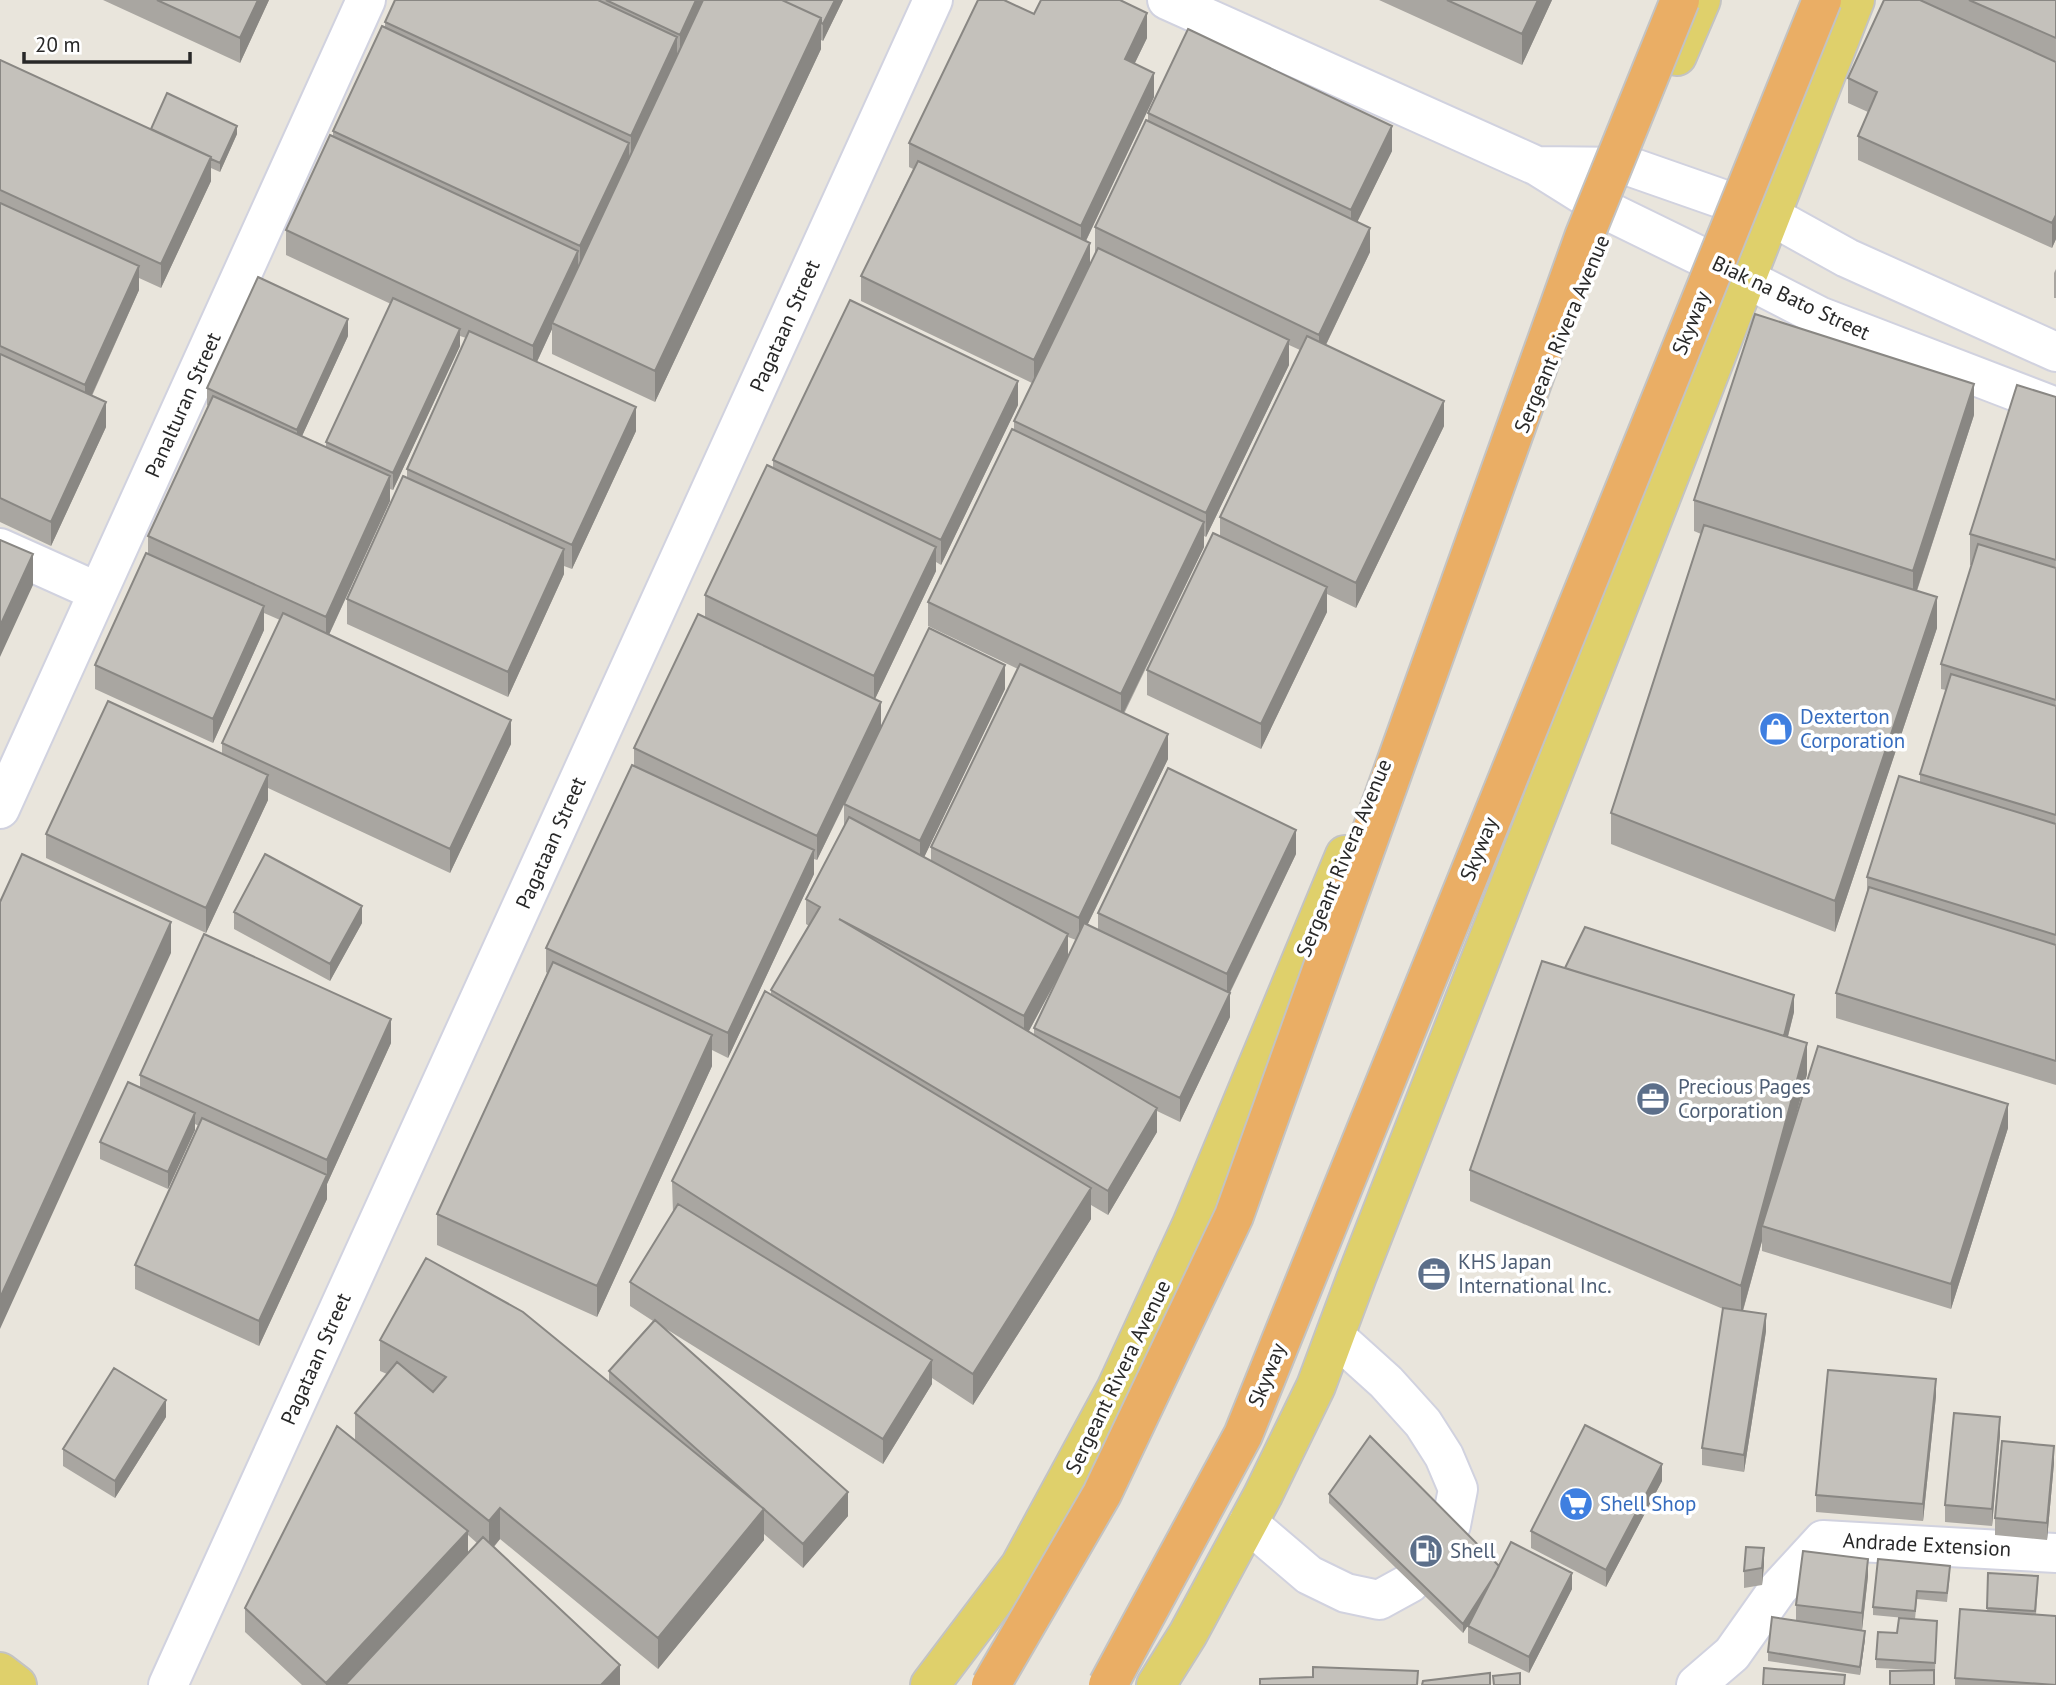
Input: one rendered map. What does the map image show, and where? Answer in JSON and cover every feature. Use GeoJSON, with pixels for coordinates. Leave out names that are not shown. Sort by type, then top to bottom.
{"type":"FeatureCollection","features":[{"type":"Feature","properties":{"kind":"highway"},"geometry":{"type":"LineString","coordinates":[[991,1685],[1101,1494],[1234,1216],[1584,237],[1680,0]]}},
{"type":"Feature","properties":{"kind":"highway","name":"Skyway"},"geometry":{"type":"LineString","coordinates":[[1108,1685],[1243,1435],[1822,0]]}},
{"type":"Feature","properties":{"kind":"main road","name":"Sergeant Rivera Avenue"},"geometry":{"type":"LineString","coordinates":[[930,1685],[1020,1566],[1116,1389],[1192,1224],[1701,0]]}},
{"type":"Feature","properties":{"kind":"main road"},"geometry":{"type":"LineString","coordinates":[[1156,1685],[1188,1634],[1248,1523],[1316,1386],[1855,0]]}},
{"type":"Feature","properties":{"kind":"main road"},"geometry":{"type":"LineString","coordinates":[[0,1672],[17,1685]]}},
{"type":"Feature","properties":{"kind":"street","name":"Panalturan Street"},"geometry":{"type":"LineString","coordinates":[[0,809],[366,0]]}},
{"type":"Feature","properties":{"kind":"street","name":"Pagataan Street"},"geometry":{"type":"LineString","coordinates":[[168,1685],[933,0]]}},
{"type":"Feature","properties":{"kind":"street","name":"Biak na Bato Street"},"geometry":{"type":"LineString","coordinates":[[1167,0],[1537,166],[1612,214],[1819,316],[2056,407]]}},
{"type":"Feature","properties":{"kind":"street","name":"Biak na Bato Street"},"geometry":{"type":"LineString","coordinates":[[1537,166],[1631,167],[1771,216],[1847,258],[2056,352]]}},
{"type":"Feature","properties":{"kind":"street"},"geometry":{"type":"LineString","coordinates":[[0,548],[98,592]]}},
{"type":"Feature","properties":{"kind":"street"},"geometry":{"type":"LineString","coordinates":[[1335,1336],[1385,1382],[1423,1423],[1444,1456],[1458,1489],[1451,1525]]}},
{"type":"Feature","properties":{"kind":"street"},"geometry":{"type":"LineString","coordinates":[[1248,1523],[1309,1575],[1346,1593],[1380,1600],[1410,1583]]}},
{"type":"Feature","properties":{"kind":"street","name":"Andrade Extension"},"geometry":{"type":"LineString","coordinates":[[1696,1685],[1732,1654],[1778,1589],[1823,1540],[2056,1553]]}},
{"type":"Feature","properties":{"kind":"building"},"geometry":{"type":"Polygon","coordinates":[[[157,0],[258,0],[240,38],[157,0]]]}},
{"type":"Feature","properties":{"kind":"building"},"geometry":{"type":"Polygon","coordinates":[[[395,0],[598,0],[677,37],[631,136],[385,22],[395,0]]]}},
{"type":"Feature","properties":{"kind":"building"},"geometry":{"type":"Polygon","coordinates":[[[606,0],[696,0],[680,35],[606,0]]]}},
{"type":"Feature","properties":{"kind":"building"},"geometry":{"type":"Polygon","coordinates":[[[703,0],[782,0],[821,18],[655,371],[552,323],[703,0]]]}},
{"type":"Feature","properties":{"kind":"building"},"geometry":{"type":"Polygon","coordinates":[[[782,0],[835,0],[823,24],[821,18],[782,0]]]}},
{"type":"Feature","properties":{"kind":"building"},"geometry":{"type":"Polygon","coordinates":[[[978,0],[1004,0],[1034,14],[1041,0],[1120,0],[1147,13],[1125,59],[1154,73],[1081,226],[909,143],[978,0]]]}},
{"type":"Feature","properties":{"kind":"building"},"geometry":{"type":"Polygon","coordinates":[[[1447,0],[1538,0],[1522,34],[1447,0]]]}},
{"type":"Feature","properties":{"kind":"building"},"geometry":{"type":"Polygon","coordinates":[[[1884,0],[1920,0],[2056,62],[2056,215],[2052,223],[1858,136],[1877,92],[1848,78],[1884,0]]]}},
{"type":"Feature","properties":{"kind":"building"},"geometry":{"type":"Polygon","coordinates":[[[1969,0],[2056,0],[2056,38],[1969,0]]]}},
{"type":"Feature","properties":{"kind":"building"},"geometry":{"type":"Polygon","coordinates":[[[382,26],[629,143],[580,246],[333,131],[382,26]]]}},
{"type":"Feature","properties":{"kind":"building"},"geometry":{"type":"Polygon","coordinates":[[[1188,29],[1392,126],[1351,210],[1148,113],[1188,29]]]}},
{"type":"Feature","properties":{"kind":"building"},"geometry":{"type":"Polygon","coordinates":[[[0,60],[211,157],[161,264],[0,190],[0,60]]]}},
{"type":"Feature","properties":{"kind":"building"},"geometry":{"type":"Polygon","coordinates":[[[167,93],[237,126],[220,163],[151,129],[167,93]]]}},
{"type":"Feature","properties":{"kind":"building"},"geometry":{"type":"Polygon","coordinates":[[[1146,120],[1370,228],[1319,335],[1095,227],[1146,120]]]}},
{"type":"Feature","properties":{"kind":"building"},"geometry":{"type":"Polygon","coordinates":[[[330,135],[578,251],[533,346],[286,230],[330,135]]]}},
{"type":"Feature","properties":{"kind":"building"},"geometry":{"type":"Polygon","coordinates":[[[918,161],[1090,243],[1034,360],[861,276],[918,161]]]}},
{"type":"Feature","properties":{"kind":"building"},"geometry":{"type":"Polygon","coordinates":[[[0,203],[139,266],[85,385],[0,346],[0,203]]]}},
{"type":"Feature","properties":{"kind":"building"},"geometry":{"type":"Polygon","coordinates":[[[1098,248],[1289,340],[1206,513],[1014,421],[1098,248]]]}},
{"type":"Feature","properties":{"kind":"building"},"geometry":{"type":"Polygon","coordinates":[[[258,277],[348,319],[297,430],[207,388],[258,277]]]}},
{"type":"Feature","properties":{"kind":"building"},"geometry":{"type":"Polygon","coordinates":[[[393,298],[460,329],[393,473],[326,442],[393,298]]]}},
{"type":"Feature","properties":{"kind":"building"},"geometry":{"type":"Polygon","coordinates":[[[850,300],[1018,381],[941,540],[773,460],[850,300]]]}},
{"type":"Feature","properties":{"kind":"building"},"geometry":{"type":"Polygon","coordinates":[[[1755,314],[1974,384],[1913,571],[1694,500],[1755,314]]]}},
{"type":"Feature","properties":{"kind":"building"},"geometry":{"type":"Polygon","coordinates":[[[469,331],[636,407],[572,545],[407,469],[469,331]]]}},
{"type":"Feature","properties":{"kind":"building"},"geometry":{"type":"Polygon","coordinates":[[[1307,336],[1444,401],[1356,583],[1220,517],[1307,336]]]}},
{"type":"Feature","properties":{"kind":"building"},"geometry":{"type":"Polygon","coordinates":[[[0,354],[106,402],[51,522],[0,498],[0,354]]]}},
{"type":"Feature","properties":{"kind":"building"},"geometry":{"type":"Polygon","coordinates":[[[2017,385],[2056,397],[2056,560],[1970,534],[2017,385]]]}},
{"type":"Feature","properties":{"kind":"building"},"geometry":{"type":"Polygon","coordinates":[[[213,396],[390,476],[326,617],[148,536],[213,396]]]}},
{"type":"Feature","properties":{"kind":"building"},"geometry":{"type":"Polygon","coordinates":[[[1012,429],[1204,522],[1121,694],[928,602],[1012,429]]]}},
{"type":"Feature","properties":{"kind":"building"},"geometry":{"type":"Polygon","coordinates":[[[767,465],[936,547],[874,676],[705,595],[767,465]]]}},
{"type":"Feature","properties":{"kind":"building"},"geometry":{"type":"Polygon","coordinates":[[[403,476],[564,549],[508,672],[347,599],[403,476]]]}},
{"type":"Feature","properties":{"kind":"building","name":"Dexterton Corporation"},"geometry":{"type":"Polygon","coordinates":[[[1704,525],[1937,597],[1835,901],[1611,813],[1704,525]]]}},
{"type":"Feature","properties":{"kind":"building"},"geometry":{"type":"Polygon","coordinates":[[[1213,533],[1327,587],[1261,724],[1147,670],[1213,533]]]}},
{"type":"Feature","properties":{"kind":"building"},"geometry":{"type":"Polygon","coordinates":[[[0,540],[33,554],[0,626],[0,540]]]}},
{"type":"Feature","properties":{"kind":"building"},"geometry":{"type":"Polygon","coordinates":[[[1978,544],[2056,568],[2056,700],[1941,664],[1978,544]]]}},
{"type":"Feature","properties":{"kind":"building"},"geometry":{"type":"Polygon","coordinates":[[[146,553],[264,606],[213,719],[95,665],[146,553]]]}},
{"type":"Feature","properties":{"kind":"building"},"geometry":{"type":"Polygon","coordinates":[[[283,613],[511,720],[450,849],[222,743],[283,613]]]}},
{"type":"Feature","properties":{"kind":"building"},"geometry":{"type":"Polygon","coordinates":[[[698,614],[881,702],[817,836],[634,748],[698,614]]]}},
{"type":"Feature","properties":{"kind":"building"},"geometry":{"type":"Polygon","coordinates":[[[929,628],[1005,665],[920,841],[844,804],[929,628]]]}},
{"type":"Feature","properties":{"kind":"building"},"geometry":{"type":"Polygon","coordinates":[[[1020,664],[1168,734],[1079,918],[931,847],[1020,664]]]}},
{"type":"Feature","properties":{"kind":"building"},"geometry":{"type":"Polygon","coordinates":[[[1951,674],[2056,706],[2056,815],[1920,774],[1951,674]]]}},
{"type":"Feature","properties":{"kind":"building"},"geometry":{"type":"Polygon","coordinates":[[[108,701],[268,775],[206,908],[46,834],[108,701]]]}},
{"type":"Feature","properties":{"kind":"building"},"geometry":{"type":"Polygon","coordinates":[[[632,765],[814,850],[728,1033],[546,948],[632,765]]]}},
{"type":"Feature","properties":{"kind":"building"},"geometry":{"type":"Polygon","coordinates":[[[1168,768],[1296,830],[1227,974],[1098,913],[1168,768]]]}},
{"type":"Feature","properties":{"kind":"building"},"geometry":{"type":"Polygon","coordinates":[[[1899,776],[2056,824],[2056,935],[1867,877],[1899,776]]]}},
{"type":"Feature","properties":{"kind":"building"},"geometry":{"type":"Polygon","coordinates":[[[849,817],[1068,934],[1024,1016],[839,919],[1157,1108],[1108,1191],[771,990],[820,907],[806,899],[849,817]]]}},
{"type":"Feature","properties":{"kind":"building"},"geometry":{"type":"Polygon","coordinates":[[[22,854],[171,922],[0,1298],[0,902],[22,854]]]}},
{"type":"Feature","properties":{"kind":"building"},"geometry":{"type":"Polygon","coordinates":[[[265,854],[362,906],[330,964],[234,912],[265,854]]]}},
{"type":"Feature","properties":{"kind":"building"},"geometry":{"type":"Polygon","coordinates":[[[1869,887],[2056,945],[2056,1061],[1836,993],[1869,887]]]}},
{"type":"Feature","properties":{"kind":"building"},"geometry":{"type":"Polygon","coordinates":[[[1084,923],[1230,993],[1180,1098],[1034,1028],[1084,923]]]}},
{"type":"Feature","properties":{"kind":"building"},"geometry":{"type":"Polygon","coordinates":[[[1585,927],[1794,995],[1784,1036],[1565,968],[1585,927]]]}},
{"type":"Feature","properties":{"kind":"building"},"geometry":{"type":"Polygon","coordinates":[[[204,934],[391,1019],[327,1160],[140,1075],[204,934]]]}},
{"type":"Feature","properties":{"kind":"building"},"geometry":{"type":"Polygon","coordinates":[[[1542,961],[1807,1043],[1741,1286],[1470,1170],[1542,961]]]}},
{"type":"Feature","properties":{"kind":"building"},"geometry":{"type":"Polygon","coordinates":[[[553,962],[712,1035],[597,1286],[437,1214],[553,962]]]}},
{"type":"Feature","properties":{"kind":"building"},"geometry":{"type":"Polygon","coordinates":[[[765,991],[1091,1188],[973,1374],[672,1181],[765,991]]]}},
{"type":"Feature","properties":{"kind":"building"},"geometry":{"type":"Polygon","coordinates":[[[1818,1046],[2008,1104],[1951,1284],[1762,1226],[1818,1046]]]}},
{"type":"Feature","properties":{"kind":"building"},"geometry":{"type":"Polygon","coordinates":[[[128,1082],[195,1113],[168,1172],[100,1142],[128,1082]]]}},
{"type":"Feature","properties":{"kind":"building"},"geometry":{"type":"Polygon","coordinates":[[[202,1118],[327,1175],[259,1321],[135,1265],[202,1118]]]}},
{"type":"Feature","properties":{"kind":"building"},"geometry":{"type":"Polygon","coordinates":[[[678,1204],[932,1360],[883,1439],[630,1282],[678,1204]]]}},
{"type":"Feature","properties":{"kind":"building"},"geometry":{"type":"Polygon","coordinates":[[[426,1258],[523,1312],[764,1509],[658,1638],[500,1508],[489,1521],[355,1413],[397,1362],[433,1392],[446,1377],[380,1340],[426,1258]]]}},
{"type":"Feature","properties":{"kind":"building"},"geometry":{"type":"Polygon","coordinates":[[[1723,1308],[1766,1314],[1744,1455],[1702,1448],[1723,1308]]]}},
{"type":"Feature","properties":{"kind":"building"},"geometry":{"type":"Polygon","coordinates":[[[655,1320],[848,1492],[803,1544],[609,1371],[655,1320]]]}},
{"type":"Feature","properties":{"kind":"building"},"geometry":{"type":"Polygon","coordinates":[[[114,1368],[166,1400],[115,1481],[63,1449],[114,1368]]]}},
{"type":"Feature","properties":{"kind":"building"},"geometry":{"type":"Polygon","coordinates":[[[1828,1370],[1936,1379],[1923,1504],[1816,1495],[1828,1370]]]}},
{"type":"Feature","properties":{"kind":"building"},"geometry":{"type":"Polygon","coordinates":[[[1954,1413],[2000,1417],[1992,1509],[1945,1505],[1954,1413]]]}},
{"type":"Feature","properties":{"kind":"building"},"geometry":{"type":"Polygon","coordinates":[[[1585,1425],[1662,1464],[1606,1570],[1531,1531],[1585,1425]]]}},
{"type":"Feature","properties":{"kind":"building"},"geometry":{"type":"Polygon","coordinates":[[[337,1426],[468,1531],[326,1683],[245,1608],[337,1426]]]}},
{"type":"Feature","properties":{"kind":"building","name":"Shell"},"geometry":{"type":"Polygon","coordinates":[[[1370,1436],[1499,1566],[1463,1624],[1329,1494],[1370,1436]]]}},
{"type":"Feature","properties":{"kind":"building"},"geometry":{"type":"Polygon","coordinates":[[[2002,1441],[2054,1446],[2047,1523],[1995,1518],[2002,1441]]]}},
{"type":"Feature","properties":{"kind":"building"},"geometry":{"type":"Polygon","coordinates":[[[483,1537],[620,1665],[601,1685],[345,1685],[483,1537]]]}},
{"type":"Feature","properties":{"kind":"building"},"geometry":{"type":"Polygon","coordinates":[[[1511,1542],[1572,1573],[1529,1657],[1468,1626],[1511,1542]]]}},
{"type":"Feature","properties":{"kind":"building"},"geometry":{"type":"Polygon","coordinates":[[[1746,1547],[1764,1548],[1762,1568],[1744,1571],[1746,1547]]]}},
{"type":"Feature","properties":{"kind":"building"},"geometry":{"type":"Polygon","coordinates":[[[1803,1551],[1868,1559],[1862,1613],[1796,1605],[1803,1551]]]}},
{"type":"Feature","properties":{"kind":"building"},"geometry":{"type":"Polygon","coordinates":[[[1878,1559],[1950,1566],[1947,1593],[1917,1591],[1915,1611],[1873,1607],[1878,1559]]]}},
{"type":"Feature","properties":{"kind":"building"},"geometry":{"type":"Polygon","coordinates":[[[1988,1573],[2038,1576],[2035,1611],[1987,1608],[1988,1573]]]}},
{"type":"Feature","properties":{"kind":"building"},"geometry":{"type":"Polygon","coordinates":[[[1960,1609],[2056,1616],[2056,1685],[1955,1678],[1960,1609]]]}},
{"type":"Feature","properties":{"kind":"building"},"geometry":{"type":"Polygon","coordinates":[[[1772,1617],[1865,1631],[1860,1667],[1768,1652],[1772,1617]]]}},
{"type":"Feature","properties":{"kind":"building"},"geometry":{"type":"Polygon","coordinates":[[[1899,1618],[1937,1621],[1935,1663],[1876,1659],[1878,1632],[1897,1633],[1899,1618]]]}},
{"type":"Feature","properties":{"kind":"building"},"geometry":{"type":"Polygon","coordinates":[[[1313,1667],[1418,1671],[1417,1685],[1260,1685],[1260,1679],[1313,1677],[1313,1667]]]}},
{"type":"Feature","properties":{"kind":"building"},"geometry":{"type":"Polygon","coordinates":[[[1764,1668],[1845,1675],[1844,1685],[1763,1685],[1764,1668]]]}},
{"type":"Feature","properties":{"kind":"building"},"geometry":{"type":"Polygon","coordinates":[[[1934,1670],[1934,1685],[1890,1685],[1890,1671],[1934,1670]]]}},
{"type":"Feature","properties":{"kind":"building"},"geometry":{"type":"Polygon","coordinates":[[[1490,1673],[1490,1685],[1422,1685],[1423,1681],[1490,1673]]]}},
{"type":"Feature","properties":{"kind":"building"},"geometry":{"type":"Polygon","coordinates":[[[1520,1673],[1520,1685],[1494,1685],[1493,1676],[1520,1673]]]}},
{"type":"Feature","properties":{"kind":"place","name":"Dexterton Corporation"},"geometry":{"type":"Point","coordinates":[1776,729]}},
{"type":"Feature","properties":{"kind":"place","name":"Precious Pages Corporation"},"geometry":{"type":"Point","coordinates":[1653,1099]}},
{"type":"Feature","properties":{"kind":"place","name":"KHS Japan International Inc."},"geometry":{"type":"Point","coordinates":[1434,1274]}},
{"type":"Feature","properties":{"kind":"place","name":"Shell Shop"},"geometry":{"type":"Point","coordinates":[1576,1504]}},
{"type":"Feature","properties":{"kind":"place","name":"Shell"},"geometry":{"type":"Point","coordinates":[1426,1551]}}]}
